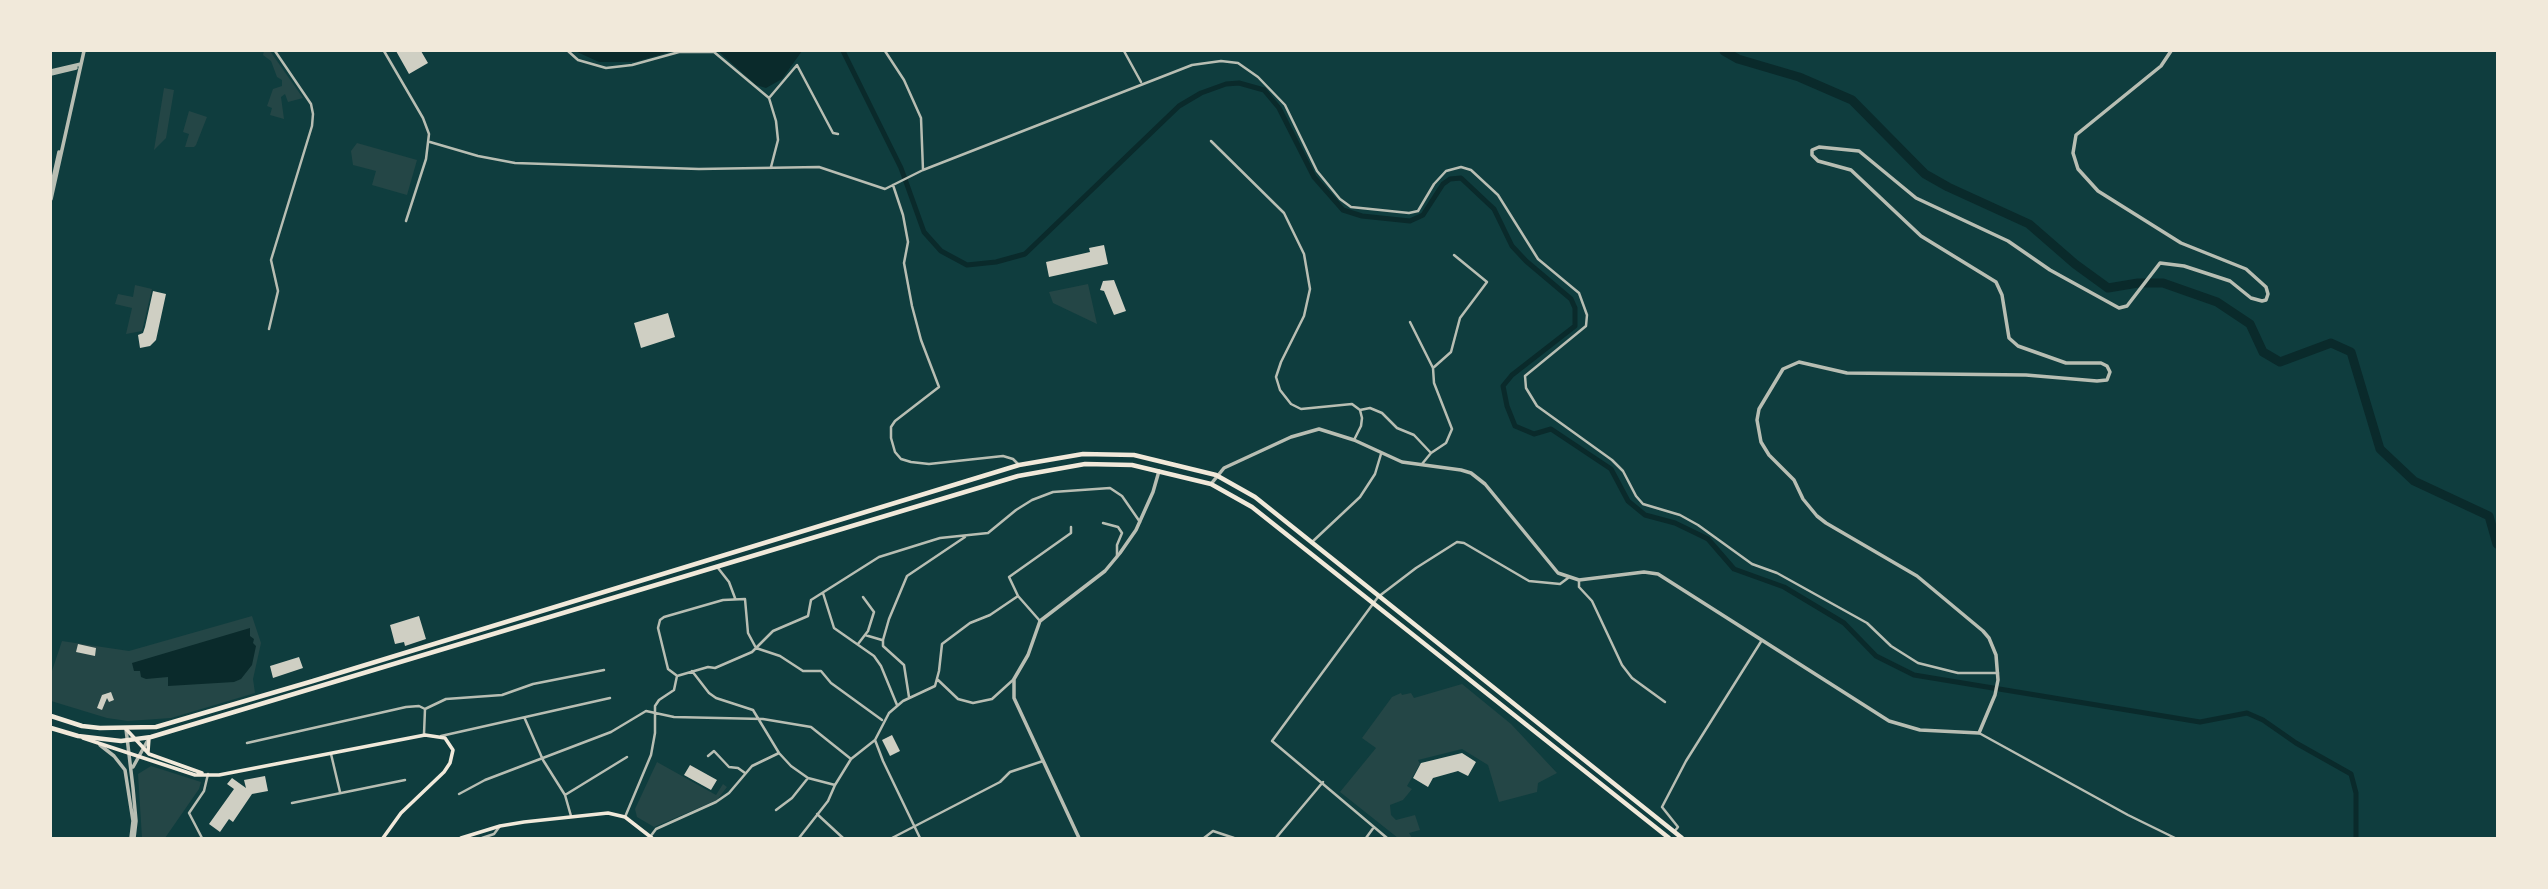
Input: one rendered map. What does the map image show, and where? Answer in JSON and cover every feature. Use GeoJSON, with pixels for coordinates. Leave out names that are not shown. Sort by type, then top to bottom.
{"type":"FeatureCollection","features":[{"type":"Feature","properties":{"kind":"main road"},"geometry":{"type":"LineString","coordinates":[[51,716],[82,726],[126,729],[156,726],[313,681],[1019,465],[1107,453],[1162,461],[1216,475],[1255,497],[1682,838]]}},
{"type":"Feature","properties":{"kind":"main road"},"geometry":{"type":"LineString","coordinates":[[78,736],[131,740],[149,738],[1034,471],[1107,464],[1159,470],[1211,484],[1252,508],[1669,838]]}},
{"type":"Feature","properties":{"kind":"main road"},"geometry":{"type":"LineString","coordinates":[[792,535],[795,543]]}},
{"type":"Feature","properties":{"kind":"main road"},"geometry":{"type":"LineString","coordinates":[[694,565],[696,572]]}},
{"type":"Feature","properties":{"kind":"main road"},"geometry":{"type":"LineString","coordinates":[[313,681],[315,689]]}},
{"type":"Feature","properties":{"kind":"main road"},"geometry":{"type":"LineString","coordinates":[[78,736],[82,726]]}},
{"type":"Feature","properties":{"kind":"main road"},"geometry":{"type":"LineString","coordinates":[[51,728],[139,757],[148,756],[195,775],[232,774],[425,735],[441,736],[452,745],[453,756],[450,763],[401,813],[383,838]]}},
{"type":"Feature","properties":{"kind":"main road"},"geometry":{"type":"LineString","coordinates":[[126,729],[131,740],[148,756]]}},
{"type":"Feature","properties":{"kind":"main road"},"geometry":{"type":"LineString","coordinates":[[148,756],[149,738]]}},
{"type":"Feature","properties":{"kind":"main road"},"geometry":{"type":"LineString","coordinates":[[461,838],[500,826],[608,813],[625,817],[651,838]]}},
{"type":"Feature","properties":{"kind":"street"},"geometry":{"type":"LineString","coordinates":[[51,187],[83,51]]}},
{"type":"Feature","properties":{"kind":"street"},"geometry":{"type":"LineString","coordinates":[[269,329],[278,291],[271,260],[312,126],[313,114],[311,104],[275,51]]}},
{"type":"Feature","properties":{"kind":"street"},"geometry":{"type":"LineString","coordinates":[[384,51],[423,118],[430,142],[405,221]]}},
{"type":"Feature","properties":{"kind":"street"},"geometry":{"type":"LineString","coordinates":[[568,51],[578,60],[606,68],[632,65],[679,52],[714,52],[769,99],[776,121],[778,140],[771,167]]}},
{"type":"Feature","properties":{"kind":"street"},"geometry":{"type":"LineString","coordinates":[[885,51],[904,80],[921,118],[923,170]]}},
{"type":"Feature","properties":{"kind":"street"},"geometry":{"type":"LineString","coordinates":[[1124,51],[1142,83]]}},
{"type":"Feature","properties":{"kind":"street"},"geometry":{"type":"LineString","coordinates":[[1979,733],[1995,695],[1998,680],[1992,646],[1983,631],[1917,576],[1817,516],[1803,499],[1794,480],[1769,455],[1761,442],[1757,430],[1759,409],[1783,369],[1799,362],[1847,373],[2026,375],[2097,381],[2109,377],[2109,369],[2101,363],[2066,363],[2018,346],[2010,338],[2003,295],[1996,282],[1921,236],[1851,170],[1818,161],[1812,155],[1812,150],[1819,147],[1859,151],[1916,198],[2008,241],[2050,270],[2119,308],[2127,306],[2160,262],[2184,266],[2230,281],[2256,301],[2266,300],[2266,287],[2246,269],[2181,243],[2098,191],[2078,169],[2073,153],[2076,135],[2154,72],[2171,51]]}},
{"type":"Feature","properties":{"kind":"street"},"geometry":{"type":"LineString","coordinates":[[430,142],[515,163],[699,169],[820,167],[885,189],[923,170],[1198,63],[1238,63],[1258,77],[1285,105],[1317,171],[1340,199],[1351,207],[1409,214],[1418,211],[1434,184],[1446,171],[1461,167],[1471,170],[1498,195],[1538,259],[1580,293],[1587,315],[1586,326],[1525,376],[1526,388],[1536,407],[1612,460],[1623,471],[1643,505],[1680,515],[1698,525],[1752,564],[1777,573],[1867,623],[1891,646],[1918,663],[1958,673],[1998,673]]}},
{"type":"Feature","properties":{"kind":"street"},"geometry":{"type":"LineString","coordinates":[[769,99],[797,65],[832,132],[838,134]]}},
{"type":"Feature","properties":{"kind":"street"},"geometry":{"type":"LineString","coordinates":[[51,72],[79,66]]}},
{"type":"Feature","properties":{"kind":"street"},"geometry":{"type":"LineString","coordinates":[[51,199],[79,66]]}},
{"type":"Feature","properties":{"kind":"street"},"geometry":{"type":"LineString","coordinates":[[1211,141],[1284,213],[1304,254],[1310,289],[1304,316],[1276,377],[1280,390],[1291,404],[1301,409],[1352,404],[1360,410],[1362,418],[1354,440]]}},
{"type":"Feature","properties":{"kind":"street"},"geometry":{"type":"LineString","coordinates":[[893,185],[908,242],[904,263],[912,306],[920,340],[939,387],[895,421],[891,427],[895,452],[901,459],[920,463],[1003,456],[1013,459],[1019,465]]}},
{"type":"Feature","properties":{"kind":"street"},"geometry":{"type":"LineString","coordinates":[[1433,369],[1451,352],[1460,318],[1487,282],[1454,256]]}},
{"type":"Feature","properties":{"kind":"street"},"geometry":{"type":"LineString","coordinates":[[1410,322],[1433,369],[1434,383],[1452,429],[1446,443],[1431,453],[1422,464]]}},
{"type":"Feature","properties":{"kind":"street"},"geometry":{"type":"LineString","coordinates":[[1360,410],[1370,408],[1382,413],[1397,428],[1414,435],[1431,453]]}},
{"type":"Feature","properties":{"kind":"street"},"geometry":{"type":"LineString","coordinates":[[1211,484],[1224,467],[1309,431],[1328,430],[1402,462],[1461,470],[1479,478],[1558,573],[1578,580],[1644,572],[1658,574],[1889,721],[1920,730],[1979,733],[2175,838]]}},
{"type":"Feature","properties":{"kind":"street"},"geometry":{"type":"LineString","coordinates":[[1311,542],[1360,497],[1375,474],[1381,453]]}},
{"type":"Feature","properties":{"kind":"street"},"geometry":{"type":"LineString","coordinates":[[937,679],[958,699],[973,703],[992,699],[1014,679],[1028,655],[1040,621],[1105,571],[1117,557],[1140,522],[1159,470]]}},
{"type":"Feature","properties":{"kind":"street"},"geometry":{"type":"LineString","coordinates":[[677,676],[729,663],[756,648],[773,631],[807,617],[810,601],[879,557],[940,538],[988,533],[1016,510],[1053,492],[1110,488],[1122,496],[1140,522]]}},
{"type":"Feature","properties":{"kind":"street"},"geometry":{"type":"LineString","coordinates":[[1103,523],[1118,527],[1122,533],[1117,545],[1117,557]]}},
{"type":"Feature","properties":{"kind":"street"},"geometry":{"type":"LineString","coordinates":[[1040,621],[1018,596],[1010,580],[1011,574],[1070,533],[1071,527]]}},
{"type":"Feature","properties":{"kind":"street"},"geometry":{"type":"LineString","coordinates":[[909,697],[904,665],[885,649],[883,640],[898,592],[907,576],[965,537]]}},
{"type":"Feature","properties":{"kind":"street"},"geometry":{"type":"LineString","coordinates":[[1387,838],[1272,741],[1372,603],[1416,568],[1457,542],[1464,543],[1529,581],[1560,584],[1568,578]]}},
{"type":"Feature","properties":{"kind":"street"},"geometry":{"type":"LineString","coordinates":[[716,566],[729,582],[735,598]]}},
{"type":"Feature","properties":{"kind":"street"},"geometry":{"type":"LineString","coordinates":[[1578,580],[1579,587],[1591,601],[1622,665],[1632,678],[1665,702]]}},
{"type":"Feature","properties":{"kind":"street"},"geometry":{"type":"LineString","coordinates":[[822,593],[834,628],[870,651],[881,666],[897,705]]}},
{"type":"Feature","properties":{"kind":"street"},"geometry":{"type":"LineString","coordinates":[[799,838],[828,801],[851,760],[875,740],[883,720],[909,697],[931,689],[937,679],[942,644],[970,623],[990,615],[1018,596]]}},
{"type":"Feature","properties":{"kind":"street"},"geometry":{"type":"LineString","coordinates":[[858,644],[865,635],[874,612],[863,597]]}},
{"type":"Feature","properties":{"kind":"street"},"geometry":{"type":"LineString","coordinates":[[677,676],[668,669],[657,628],[660,620],[735,598],[745,599],[748,633],[756,648],[780,656],[803,671],[821,671],[831,683],[883,720]]}},
{"type":"Feature","properties":{"kind":"street"},"geometry":{"type":"LineString","coordinates":[[865,635],[883,640]]}},
{"type":"Feature","properties":{"kind":"street"},"geometry":{"type":"LineString","coordinates":[[1674,832],[1678,827],[1662,807],[1686,761],[1762,640]]}},
{"type":"Feature","properties":{"kind":"street"},"geometry":{"type":"LineString","coordinates":[[425,709],[446,699],[502,695],[533,684],[604,670]]}},
{"type":"Feature","properties":{"kind":"street"},"geometry":{"type":"LineString","coordinates":[[692,671],[716,698],[751,709],[779,753],[791,766],[808,778],[835,785]]}},
{"type":"Feature","properties":{"kind":"street"},"geometry":{"type":"LineString","coordinates":[[625,817],[651,755],[655,733],[654,711],[659,700],[675,688],[677,676]]}},
{"type":"Feature","properties":{"kind":"street"},"geometry":{"type":"LineString","coordinates":[[1014,679],[1014,698],[1079,838]]}},
{"type":"Feature","properties":{"kind":"street"},"geometry":{"type":"LineString","coordinates":[[441,736],[610,698]]}},
{"type":"Feature","properties":{"kind":"street"},"geometry":{"type":"LineString","coordinates":[[247,743],[405,707],[419,706],[425,709]]}},
{"type":"Feature","properties":{"kind":"street"},"geometry":{"type":"LineString","coordinates":[[425,709],[425,735]]}},
{"type":"Feature","properties":{"kind":"street"},"geometry":{"type":"LineString","coordinates":[[459,794],[485,780],[611,732],[646,711],[674,717],[757,719],[811,727],[851,760]]}},
{"type":"Feature","properties":{"kind":"street"},"geometry":{"type":"LineString","coordinates":[[525,719],[543,760],[565,795],[571,817]]}},
{"type":"Feature","properties":{"kind":"street"},"geometry":{"type":"LineString","coordinates":[[133,767],[149,738]]}},
{"type":"Feature","properties":{"kind":"street"},"geometry":{"type":"LineString","coordinates":[[131,740],[136,821],[133,838]]}},
{"type":"Feature","properties":{"kind":"street"},"geometry":{"type":"LineString","coordinates":[[875,740],[920,838]]}},
{"type":"Feature","properties":{"kind":"street"},"geometry":{"type":"LineString","coordinates":[[100,745],[114,756],[125,770],[133,838]]}},
{"type":"Feature","properties":{"kind":"street"},"geometry":{"type":"LineString","coordinates":[[708,755],[713,751],[729,767],[738,768],[745,773]]}},
{"type":"Feature","properties":{"kind":"street"},"geometry":{"type":"LineString","coordinates":[[651,838],[656,829],[716,802],[729,793],[758,762],[779,753]]}},
{"type":"Feature","properties":{"kind":"street"},"geometry":{"type":"LineString","coordinates":[[331,754],[340,793]]}},
{"type":"Feature","properties":{"kind":"street"},"geometry":{"type":"LineString","coordinates":[[133,767],[148,756]]}},
{"type":"Feature","properties":{"kind":"street"},"geometry":{"type":"LineString","coordinates":[[565,795],[626,757]]}},
{"type":"Feature","properties":{"kind":"street"},"geometry":{"type":"LineString","coordinates":[[892,838],[1000,782],[1010,772],[1043,761]]}},
{"type":"Feature","properties":{"kind":"street"},"geometry":{"type":"LineString","coordinates":[[202,838],[189,813],[204,791],[206,774]]}},
{"type":"Feature","properties":{"kind":"street"},"geometry":{"type":"LineString","coordinates":[[776,810],[792,798],[808,778]]}},
{"type":"Feature","properties":{"kind":"street"},"geometry":{"type":"LineString","coordinates":[[292,803],[405,780]]}},
{"type":"Feature","properties":{"kind":"street"},"geometry":{"type":"LineString","coordinates":[[1276,838],[1322,782]]}},
{"type":"Feature","properties":{"kind":"street"},"geometry":{"type":"LineString","coordinates":[[817,814],[843,838]]}},
{"type":"Feature","properties":{"kind":"street"},"geometry":{"type":"LineString","coordinates":[[482,838],[494,834],[500,826]]}},
{"type":"Feature","properties":{"kind":"street"},"geometry":{"type":"LineString","coordinates":[[1366,838],[1374,827]]}},
{"type":"Feature","properties":{"kind":"street"},"geometry":{"type":"LineString","coordinates":[[1204,838],[1213,831],[1234,838]]}},
{"type":"Feature","properties":{"kind":"shaded area"},"geometry":{"type":"Polygon","coordinates":[[[264,51],[270,51],[303,98],[288,102],[285,94],[281,97],[284,119],[270,115],[272,108],[267,106],[273,89],[282,86],[282,80],[277,77],[271,61],[263,55],[264,51]]]}},
{"type":"Feature","properties":{"kind":"shaded area"},"geometry":{"type":"Polygon","coordinates":[[[575,51],[673,51],[635,62],[599,62],[575,51]]]}},
{"type":"Feature","properties":{"kind":"shaded area"},"geometry":{"type":"Polygon","coordinates":[[[718,51],[802,51],[782,79],[766,88],[756,85],[718,51]]]}},
{"type":"Feature","properties":{"kind":"shaded area"},"geometry":{"type":"Polygon","coordinates":[[[164,88],[174,90],[166,138],[154,150],[164,88]]]}},
{"type":"Feature","properties":{"kind":"shaded area"},"geometry":{"type":"Polygon","coordinates":[[[189,111],[207,117],[194,147],[185,147],[189,134],[183,132],[189,111]]]}},
{"type":"Feature","properties":{"kind":"shaded area"},"geometry":{"type":"Polygon","coordinates":[[[357,143],[417,160],[407,195],[372,185],[376,171],[353,165],[351,151],[357,143]]]}},
{"type":"Feature","properties":{"kind":"shaded area"},"geometry":{"type":"Polygon","coordinates":[[[1088,284],[1097,324],[1053,303],[1049,292],[1088,284]]]}},
{"type":"Feature","properties":{"kind":"shaded area"},"geometry":{"type":"Polygon","coordinates":[[[135,285],[152,289],[142,331],[126,334],[132,308],[115,304],[118,294],[133,297],[135,285]]]}},
{"type":"Feature","properties":{"kind":"shaded area"},"geometry":{"type":"Polygon","coordinates":[[[252,616],[261,643],[253,679],[255,693],[171,718],[128,721],[107,718],[51,701],[51,674],[62,641],[129,651],[252,616]]]}},
{"type":"Feature","properties":{"kind":"shaded area"},"geometry":{"type":"Polygon","coordinates":[[[250,628],[250,636],[256,646],[252,665],[241,679],[234,682],[168,686],[168,677],[146,679],[141,677],[140,671],[134,671],[132,663],[250,628]]]}},
{"type":"Feature","properties":{"kind":"shaded area"},"geometry":{"type":"Polygon","coordinates":[[[1462,684],[1511,724],[1557,773],[1538,783],[1537,792],[1499,802],[1488,765],[1462,749],[1418,760],[1420,764],[1407,786],[1412,789],[1403,800],[1390,805],[1391,815],[1396,820],[1415,815],[1420,830],[1409,833],[1412,838],[1398,838],[1340,792],[1376,748],[1362,738],[1392,697],[1411,693],[1414,698],[1462,684]]]}},
{"type":"Feature","properties":{"kind":"shaded area"},"geometry":{"type":"Polygon","coordinates":[[[657,762],[716,795],[723,784],[727,787],[717,800],[654,827],[637,817],[635,809],[657,762]]]}},
{"type":"Feature","properties":{"kind":"shaded area"},"geometry":{"type":"Polygon","coordinates":[[[151,766],[201,782],[199,789],[165,838],[142,838],[138,774],[151,766]]]}},
{"type":"Feature","properties":{"kind":"building"},"geometry":{"type":"Polygon","coordinates":[[[396,51],[421,51],[428,63],[409,74],[396,51]]]}},
{"type":"Feature","properties":{"kind":"building"},"geometry":{"type":"Polygon","coordinates":[[[1104,245],[1108,264],[1049,277],[1046,262],[1090,252],[1089,248],[1104,245]]]}},
{"type":"Feature","properties":{"kind":"building"},"geometry":{"type":"Polygon","coordinates":[[[1114,280],[1126,311],[1114,315],[1104,291],[1100,290],[1103,281],[1114,280]]]}},
{"type":"Feature","properties":{"kind":"building"},"geometry":{"type":"Polygon","coordinates":[[[153,291],[166,294],[156,340],[150,346],[140,348],[138,335],[143,333],[153,291]]]}},
{"type":"Feature","properties":{"kind":"building"},"geometry":{"type":"Polygon","coordinates":[[[668,313],[675,337],[641,348],[634,323],[668,313]]]}},
{"type":"Feature","properties":{"kind":"building"},"geometry":{"type":"Polygon","coordinates":[[[419,616],[426,639],[405,646],[404,642],[395,644],[390,625],[419,616]]]}},
{"type":"Feature","properties":{"kind":"building"},"geometry":{"type":"Polygon","coordinates":[[[78,644],[96,648],[95,656],[76,652],[78,644]]]}},
{"type":"Feature","properties":{"kind":"building"},"geometry":{"type":"Polygon","coordinates":[[[299,657],[303,668],[273,678],[270,666],[299,657]]]}},
{"type":"Feature","properties":{"kind":"building"},"geometry":{"type":"Polygon","coordinates":[[[111,692],[114,700],[109,702],[107,698],[102,710],[97,708],[102,695],[111,692]]]}},
{"type":"Feature","properties":{"kind":"building"},"geometry":{"type":"Polygon","coordinates":[[[892,735],[900,751],[890,756],[882,740],[892,735]]]}},
{"type":"Feature","properties":{"kind":"building"},"geometry":{"type":"Polygon","coordinates":[[[1462,753],[1476,762],[1468,776],[1458,771],[1433,778],[1428,787],[1413,778],[1421,763],[1462,753]]]}},
{"type":"Feature","properties":{"kind":"building"},"geometry":{"type":"Polygon","coordinates":[[[690,765],[717,780],[711,790],[684,775],[690,765]]]}},
{"type":"Feature","properties":{"kind":"building"},"geometry":{"type":"Polygon","coordinates":[[[265,776],[268,791],[252,794],[233,822],[229,819],[220,832],[209,824],[234,789],[227,784],[232,778],[246,788],[244,780],[265,776]]]}},
{"type":"Feature","properties":{"kind":"waterway"},"geometry":{"type":"LineString","coordinates":[[843,51],[901,168],[924,232],[941,251],[967,265],[996,262],[1025,254],[1179,106],[1201,93],[1226,84],[1239,83],[1264,90],[1279,108],[1314,177],[1343,210],[1362,216],[1410,221],[1423,215],[1443,184],[1450,179],[1461,178],[1494,209],[1512,246],[1571,299],[1575,308],[1575,326],[1512,375],[1503,386],[1515,426],[1534,434],[1551,429],[1611,469],[1628,501],[1645,515],[1675,523],[1708,539],[1734,569],[1784,587],[1844,623],[1876,656],[1914,675],[2200,722],[2247,713],[2263,720],[2296,743],[2351,774],[2356,793],[2356,838]]}},
{"type":"Feature","properties":{"kind":"waterway"},"geometry":{"type":"LineString","coordinates":[[1724,51],[1738,59],[1799,77],[1852,100],[1925,174],[2029,224],[2075,264],[2108,288],[2138,283],[2163,283],[2217,302],[2250,324],[2263,352],[2280,362],[2331,343],[2351,352],[2380,449],[2414,481],[2489,516],[2497,544]]}}]}
